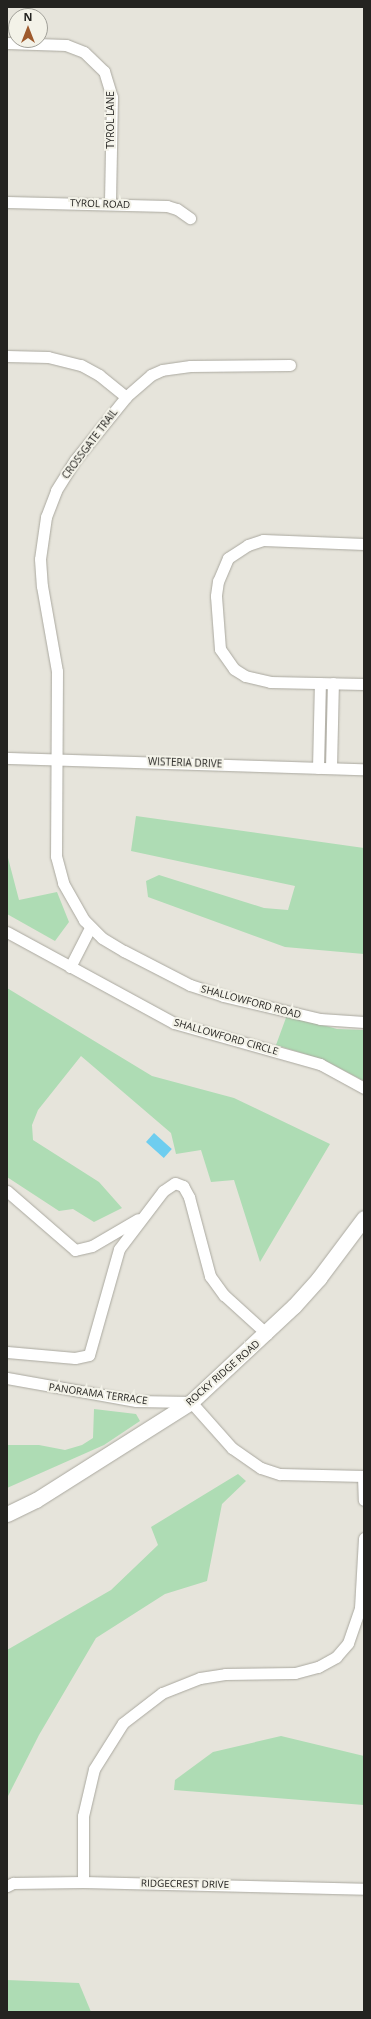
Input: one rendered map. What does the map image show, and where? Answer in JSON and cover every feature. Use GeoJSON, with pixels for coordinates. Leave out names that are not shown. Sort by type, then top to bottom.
{"type":"FeatureCollection","features":[{"type":"Feature","properties":{"kind":"main road","name":"ROCKY RIDGE ROAD"},"geometry":{"type":"LineString","coordinates":[[7,1514],[36,1500],[191,1402],[267,1334],[319,1278],[364,1218]]}},
{"type":"Feature","properties":{"kind":"street","name":"TYROL LANE"},"geometry":{"type":"LineString","coordinates":[[7,43],[66,45],[84,52],[104,71],[112,97],[110,204]]}},
{"type":"Feature","properties":{"kind":"street","name":"TYROL ROAD"},"geometry":{"type":"LineString","coordinates":[[7,202],[166,206],[190,218]]}},
{"type":"Feature","properties":{"kind":"street"},"geometry":{"type":"LineString","coordinates":[[7,356],[48,357],[81,365],[99,375],[126,397]]}},
{"type":"Feature","properties":{"kind":"street","name":"CROSSGATE TRAIL"},"geometry":{"type":"LineString","coordinates":[[57,759],[57,671],[42,586],[40,559],[43,531],[51,504],[64,477],[126,397],[142,380],[162,370],[190,366],[290,365]]}},
{"type":"Feature","properties":{"kind":"street"},"geometry":{"type":"LineString","coordinates":[[364,544],[263,540],[236,551],[228,558],[220,575],[216,596],[220,649],[234,669],[256,680],[364,684]]}},
{"type":"Feature","properties":{"kind":"street"},"geometry":{"type":"LineString","coordinates":[[318,768],[320,683]]}},
{"type":"Feature","properties":{"kind":"street"},"geometry":{"type":"LineString","coordinates":[[331,768],[333,683]]}},
{"type":"Feature","properties":{"kind":"street","name":"WISTERIA DRIVE"},"geometry":{"type":"LineString","coordinates":[[7,758],[318,768],[364,768]]}},
{"type":"Feature","properties":{"kind":"street","name":"SHALLOWFORD ROAD"},"geometry":{"type":"LineString","coordinates":[[57,759],[56,856],[68,894],[90,928],[124,951],[207,991],[298,1015],[337,1021],[364,1022]]}},
{"type":"Feature","properties":{"kind":"street"},"geometry":{"type":"LineString","coordinates":[[70,967],[90,928]]}},
{"type":"Feature","properties":{"kind":"street","name":"SHALLOWFORD CIRCLE"},"geometry":{"type":"LineString","coordinates":[[7,932],[174,1023],[320,1064],[364,1088]]}},
{"type":"Feature","properties":{"kind":"street"},"geometry":{"type":"LineString","coordinates":[[7,1352],[75,1358],[89,1355],[119,1249],[163,1191],[175,1183],[183,1186],[189,1197],[210,1276],[224,1295],[267,1334]]}},
{"type":"Feature","properties":{"kind":"street"},"geometry":{"type":"LineString","coordinates":[[7,1191],[75,1250],[92,1246],[144,1216]]}},
{"type":"Feature","properties":{"kind":"street","name":"PANORAMA TERRACE"},"geometry":{"type":"LineString","coordinates":[[7,1378],[136,1401],[191,1402]]}},
{"type":"Feature","properties":{"kind":"street"},"geometry":{"type":"LineString","coordinates":[[191,1402],[232,1448],[261,1468],[280,1474],[364,1476],[364,1500]]}},
{"type":"Feature","properties":{"kind":"street"},"geometry":{"type":"LineString","coordinates":[[83,1882],[83,1816],[94,1769],[123,1723],[162,1693],[200,1678],[307,1671],[336,1657],[348,1642],[360,1608],[364,1538]]}},
{"type":"Feature","properties":{"kind":"street","name":"RIDGECREST DRIVE"},"geometry":{"type":"LineString","coordinates":[[7,1886],[13,1883],[83,1882],[364,1889]]}},
{"type":"Feature","properties":{"kind":"green space"},"geometry":{"type":"Polygon","coordinates":[[[136,816],[364,848],[364,954],[285,947],[148,897],[146,881],[159,875],[264,908],[288,910],[295,886],[131,851],[136,816]]]}},
{"type":"Feature","properties":{"kind":"green space"},"geometry":{"type":"Polygon","coordinates":[[[7,854],[19,900],[57,892],[69,922],[55,941],[7,914],[7,854]]]}},
{"type":"Feature","properties":{"kind":"green space"},"geometry":{"type":"Polygon","coordinates":[[[7,988],[152,1076],[234,1098],[330,1144],[260,1262],[234,1180],[211,1182],[201,1150],[176,1154],[171,1133],[81,1056],[38,1110],[32,1125],[33,1140],[99,1182],[122,1208],[94,1222],[73,1209],[59,1211],[7,1177],[7,988]]]}},
{"type":"Feature","properties":{"kind":"green space"},"geometry":{"type":"Polygon","coordinates":[[[287,1015],[337,1029],[364,1030],[364,1081],[324,1060],[276,1045],[287,1015]]]}},
{"type":"Feature","properties":{"kind":"green space"},"geometry":{"type":"Polygon","coordinates":[[[94,1409],[136,1414],[140,1421],[104,1445],[7,1488],[7,1445],[39,1445],[65,1450],[82,1445],[93,1438],[94,1409]]]}},
{"type":"Feature","properties":{"kind":"green space"},"geometry":{"type":"Polygon","coordinates":[[[238,1474],[246,1481],[222,1504],[207,1581],[165,1594],[96,1638],[39,1735],[7,1798],[7,1650],[111,1590],[158,1545],[151,1527],[238,1474]]]}},
{"type":"Feature","properties":{"kind":"green space"},"geometry":{"type":"Polygon","coordinates":[[[281,1736],[364,1756],[364,1805],[174,1790],[175,1780],[213,1752],[281,1736]]]}},
{"type":"Feature","properties":{"kind":"green space"},"geometry":{"type":"Polygon","coordinates":[[[7,1980],[79,1983],[91,2012],[7,2012],[7,1980]]]}},
{"type":"Feature","properties":{"kind":"water"},"geometry":{"type":"Polygon","coordinates":[[[154,1133],[172,1149],[164,1158],[146,1142],[154,1133]]]}}]}
